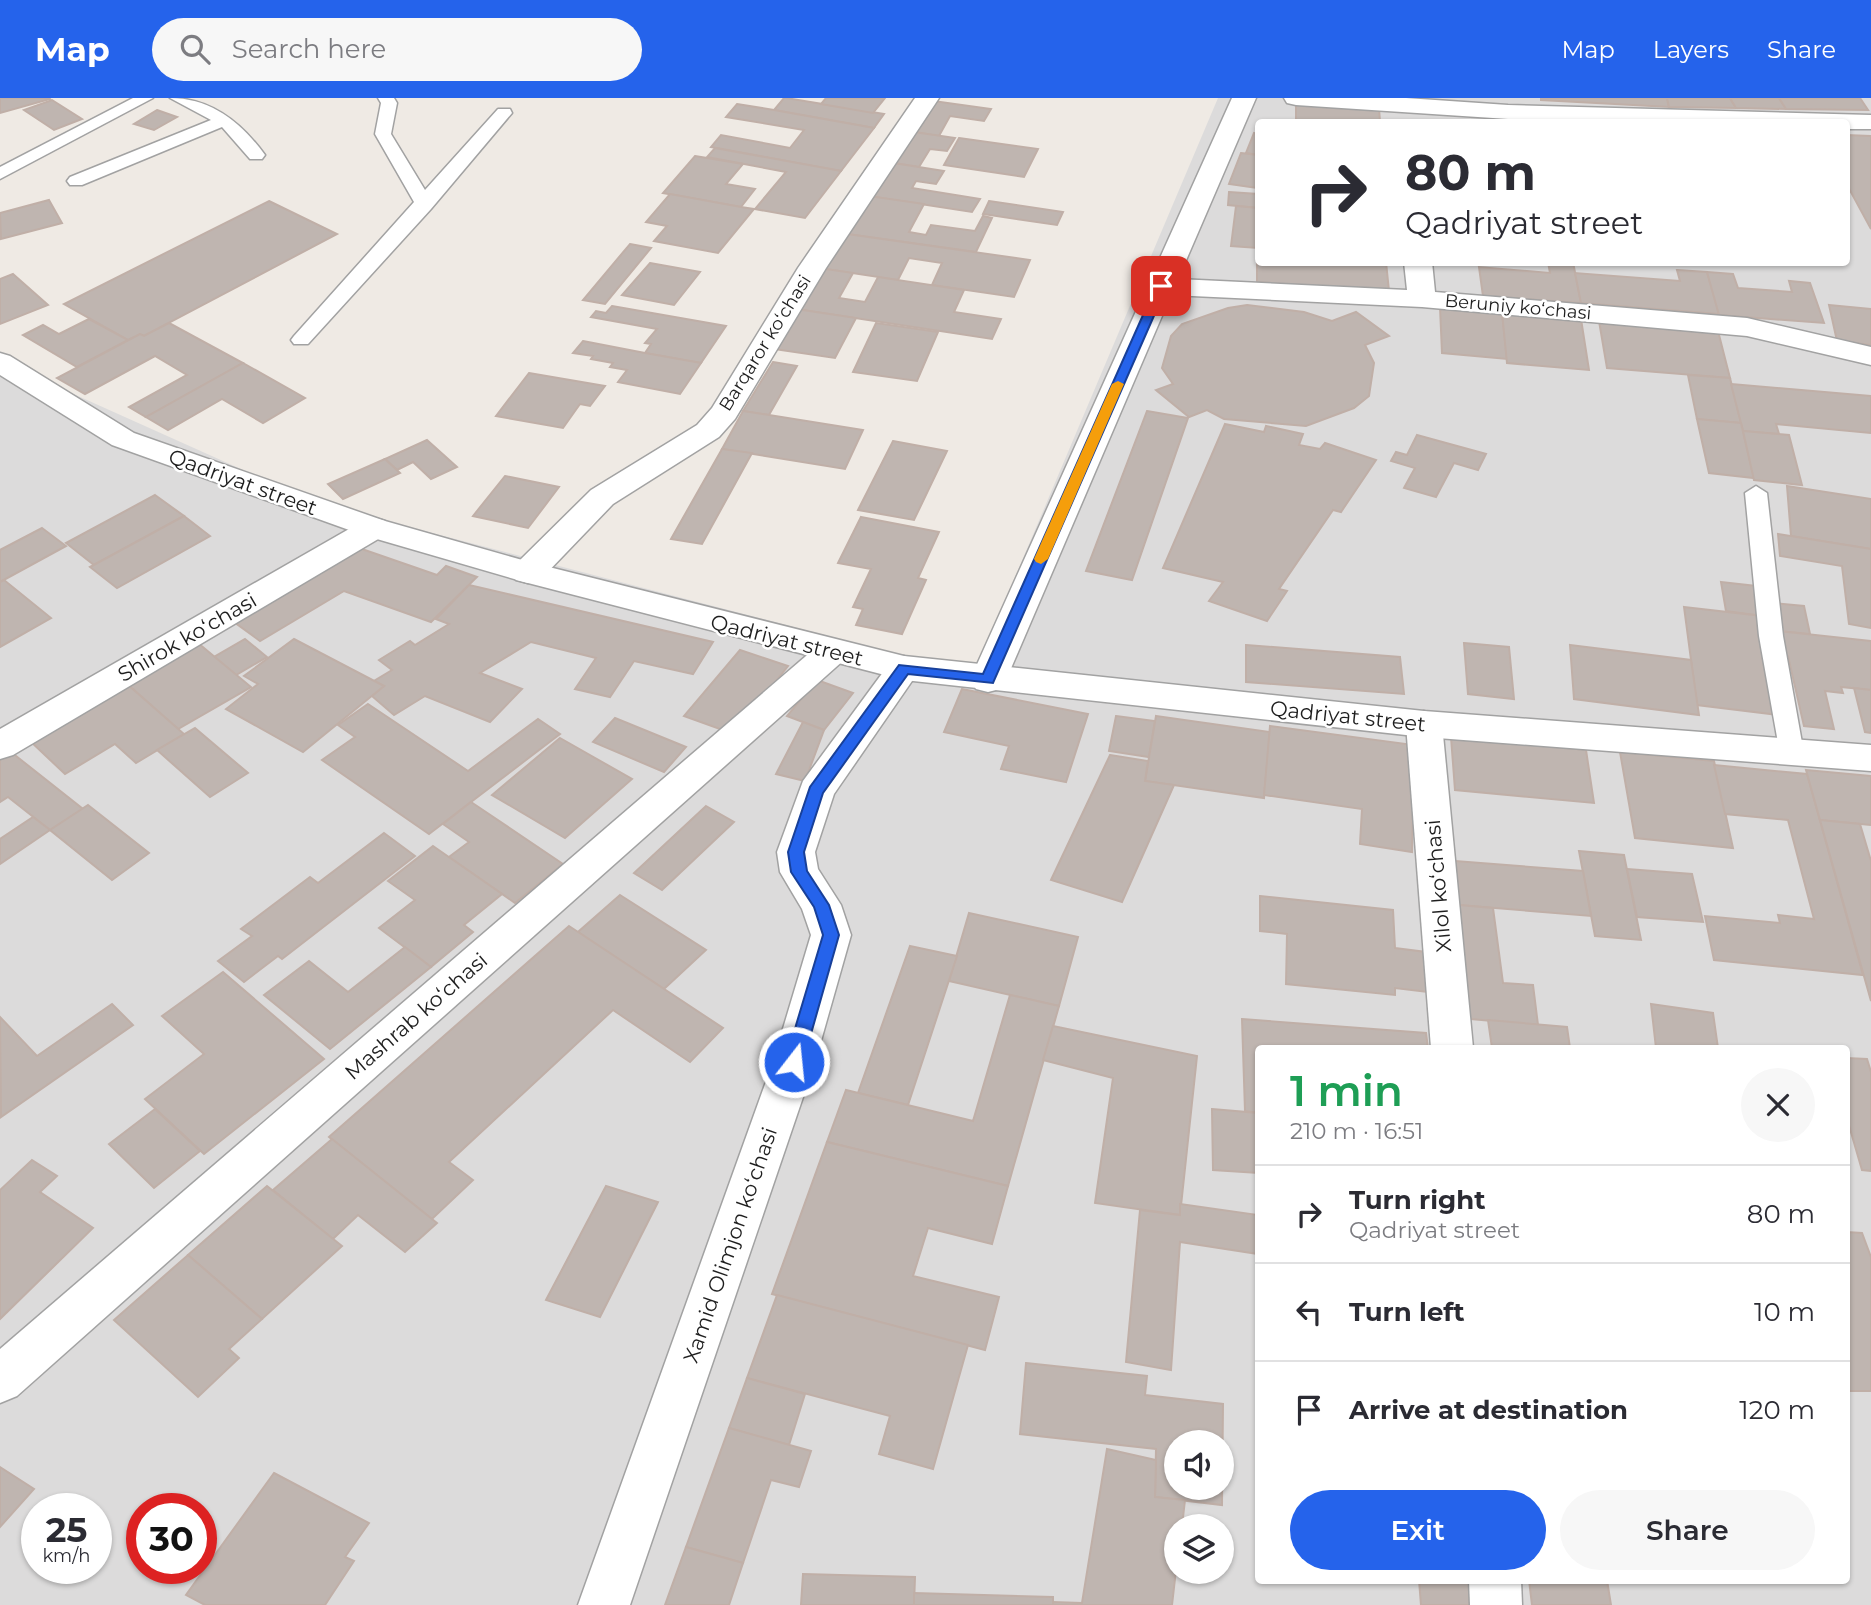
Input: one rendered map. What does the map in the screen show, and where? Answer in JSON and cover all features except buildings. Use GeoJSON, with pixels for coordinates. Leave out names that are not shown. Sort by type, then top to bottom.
{"type":"FeatureCollection","features":[{"type":"Feature","properties":{"kind":"street","name":"Barqaror koʻchasi"},"geometry":{"type":"LineString","coordinates":[[527,572],[602,497],[708,431],[724,413],[812,268],[927,98]]}},
{"type":"Feature","properties":{"kind":"street"},"geometry":{"type":"LineString","coordinates":[[988,680],[1244,98]]}},
{"type":"Feature","properties":{"kind":"street"},"geometry":{"type":"LineString","coordinates":[[1296,98],[1402,114],[1510,105],[1807,119]]}},
{"type":"Feature","properties":{"kind":"street"},"geometry":{"type":"LineString","coordinates":[[1850,121],[1871,122]]}},
{"type":"Feature","properties":{"kind":"street"},"geometry":{"type":"LineString","coordinates":[[1418,266],[1422,299]]}},
{"type":"Feature","properties":{"kind":"street","name":"Beruniy koʻchasi"},"geometry":{"type":"LineString","coordinates":[[1161,286],[1422,299],[1747,327],[1871,356]]}},
{"type":"Feature","properties":{"kind":"street","name":"Qadriyat street"},"geometry":{"type":"LineString","coordinates":[[0,362],[123,439],[374,528],[527,572],[832,652],[904,668],[988,680],[1424,724],[1871,758]]}},
{"type":"Feature","properties":{"kind":"street","name":"Shirok koʻchasi"},"geometry":{"type":"LineString","coordinates":[[0,746],[374,528]]}},
{"type":"Feature","properties":{"kind":"street","name":"Mashrab koʻchasi"},"geometry":{"type":"LineString","coordinates":[[0,1380],[832,652]]}},
{"type":"Feature","properties":{"kind":"street","name":"Xamid Olimjon koʻchasi"},"geometry":{"type":"LineString","coordinates":[[604,1605],[794,1062],[831,935],[821,905],[799,872],[796,852],[816,791],[904,668]]}},
{"type":"Feature","properties":{"kind":"street","name":"Xilol koʻchasi"},"geometry":{"type":"LineString","coordinates":[[1424,724],[1452,1045]]}},
{"type":"Feature","properties":{"kind":"street"},"geometry":{"type":"LineString","coordinates":[[1495,1584],[1496,1605]]}},
{"type":"Feature","properties":{"kind":"lane"},"geometry":{"type":"LineString","coordinates":[[0,174],[145,98]]}},
{"type":"Feature","properties":{"kind":"lane"},"geometry":{"type":"LineString","coordinates":[[178,98],[225,120],[256,155]]}},
{"type":"Feature","properties":{"kind":"lane"},"geometry":{"type":"LineString","coordinates":[[386,98],[389,103],[383,134],[425,205]]}},
{"type":"Feature","properties":{"kind":"lane"},"geometry":{"type":"LineString","coordinates":[[301,340],[425,205],[504,113]]}},
{"type":"Feature","properties":{"kind":"lane"},"geometry":{"type":"LineString","coordinates":[[76,181],[225,120]]}},
{"type":"Feature","properties":{"kind":"lane"},"geometry":{"type":"LineString","coordinates":[[1756,493],[1771,636],[1792,754]]}},
{"type":"Feature","properties":{"kind":"shaded area"},"geometry":{"type":"Polygon","coordinates":[[[1218,98],[1871,98],[1871,1605],[0,1605],[0,361],[243,470],[340,509],[974,674],[1218,98]]]}},
{"type":"Feature","properties":{"kind":"slow traffic"},"geometry":{"type":"LineString","coordinates":[[1041,559],[1118,384]]}},
{"type":"Feature","properties":{"kind":"route"},"geometry":{"type":"LineString","coordinates":[[794,1062],[831,935],[821,905],[799,872],[796,852],[816,791],[904,668],[988,680],[1161,286]]}}]}
